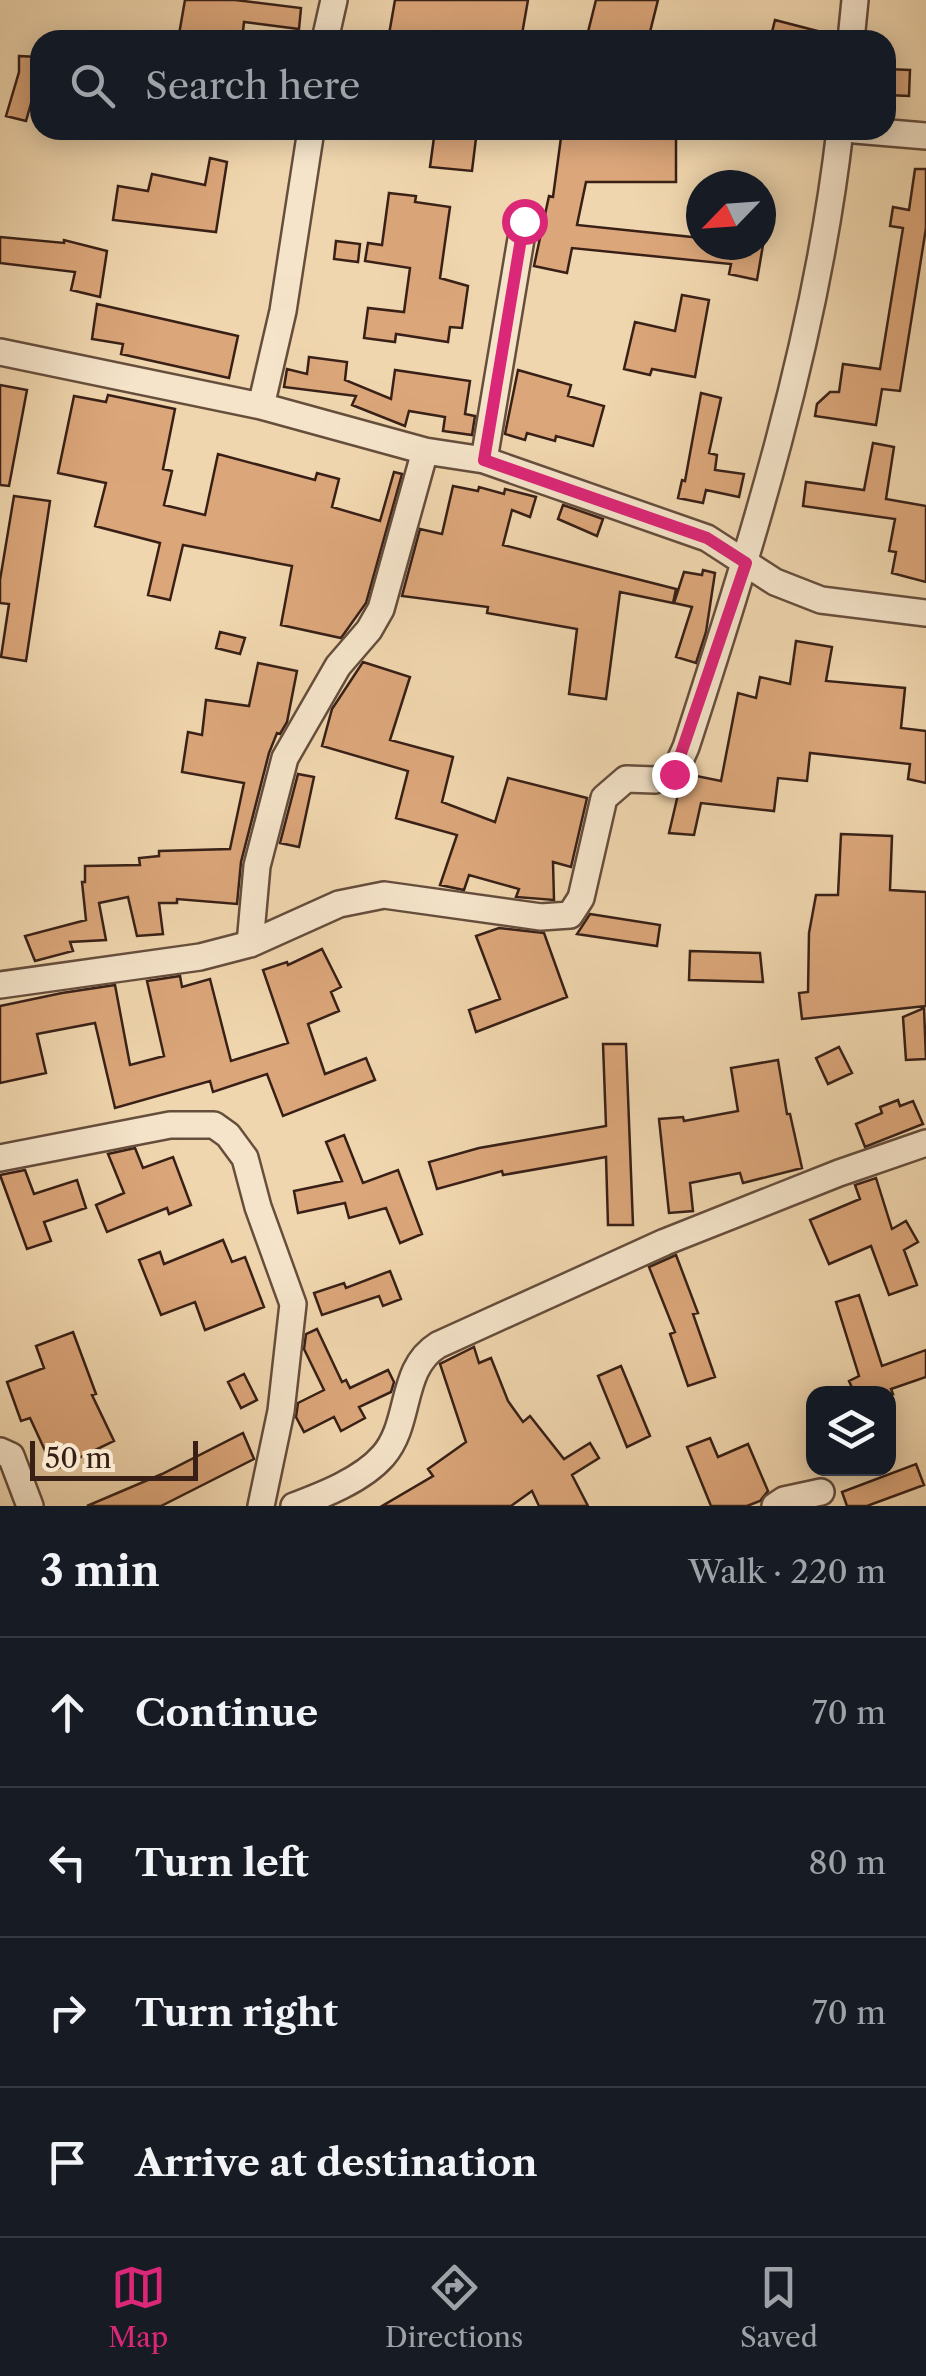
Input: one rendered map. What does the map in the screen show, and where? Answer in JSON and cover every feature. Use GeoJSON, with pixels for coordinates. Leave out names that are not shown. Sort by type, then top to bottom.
{"type":"FeatureCollection","features":[{"type":"Feature","properties":{"kind":"street"},"geometry":{"type":"LineString","coordinates":[[328,30],[334,0]]}},
{"type":"Feature","properties":{"kind":"street"},"geometry":{"type":"LineString","coordinates":[[852,30],[856,0]]}},
{"type":"Feature","properties":{"kind":"street"},"geometry":{"type":"LineString","coordinates":[[896,133],[926,136]]}},
{"type":"Feature","properties":{"kind":"street"},"geometry":{"type":"LineString","coordinates":[[261,406],[283,311],[309,140]]}},
{"type":"Feature","properties":{"kind":"street"},"geometry":{"type":"LineString","coordinates":[[0,985],[200,958],[250,944],[339,904],[384,894],[540,917],[570,914],[581,898],[604,798],[626,779],[655,780],[674,774],[746,563],[803,342],[834,186],[839,140]]}},
{"type":"Feature","properties":{"kind":"street"},"geometry":{"type":"LineString","coordinates":[[484,460],[524,221]]}},
{"type":"Feature","properties":{"kind":"street"},"geometry":{"type":"LineString","coordinates":[[0,352],[261,406],[425,451],[484,460],[707,538],[775,582],[822,600],[926,613]]}},
{"type":"Feature","properties":{"kind":"street"},"geometry":{"type":"LineString","coordinates":[[250,944],[256,866],[284,758],[338,666],[370,630],[381,609],[425,451]]}},
{"type":"Feature","properties":{"kind":"street"},"geometry":{"type":"LineString","coordinates":[[0,1158],[170,1125],[214,1125],[228,1135],[245,1158],[293,1304],[281,1412],[261,1506]]}},
{"type":"Feature","properties":{"kind":"street"},"geometry":{"type":"LineString","coordinates":[[294,1506],[336,1490],[383,1456],[394,1436],[415,1368],[424,1354],[438,1344],[665,1242],[926,1143]]}},
{"type":"Feature","properties":{"kind":"street"},"geometry":{"type":"LineString","coordinates":[[0,1451],[11,1456],[30,1506]]}},
{"type":"Feature","properties":{"kind":"street"},"geometry":{"type":"LineString","coordinates":[[775,1506],[784,1500],[821,1492]]}},
{"type":"Feature","properties":{"kind":"building"},"geometry":{"type":"Polygon","coordinates":[[[185,0],[235,0],[301,8],[299,29],[244,22],[243,30],[180,30],[185,0]]]}},
{"type":"Feature","properties":{"kind":"building"},"geometry":{"type":"Polygon","coordinates":[[[395,0],[528,0],[523,30],[390,30],[395,0]]]}},
{"type":"Feature","properties":{"kind":"building"},"geometry":{"type":"Polygon","coordinates":[[[596,0],[658,0],[650,30],[588,30],[596,0]]]}},
{"type":"Feature","properties":{"kind":"building"},"geometry":{"type":"Polygon","coordinates":[[[775,20],[814,30],[772,30],[775,20]]]}},
{"type":"Feature","properties":{"kind":"building"},"geometry":{"type":"Polygon","coordinates":[[[19,56],[30,57],[30,107],[26,121],[6,116],[19,72],[19,56]]]}},
{"type":"Feature","properties":{"kind":"building"},"geometry":{"type":"Polygon","coordinates":[[[896,69],[910,70],[909,96],[896,95],[896,69]]]}},
{"type":"Feature","properties":{"kind":"building"},"geometry":{"type":"Polygon","coordinates":[[[434,140],[476,140],[472,171],[430,167],[434,140]]]}},
{"type":"Feature","properties":{"kind":"building"},"geometry":{"type":"Polygon","coordinates":[[[561,140],[676,140],[676,182],[586,182],[577,225],[686,236],[686,259],[572,248],[567,273],[534,266],[549,196],[553,197],[561,140]]]}},
{"type":"Feature","properties":{"kind":"building"},"geometry":{"type":"Polygon","coordinates":[[[210,158],[227,162],[216,232],[113,220],[118,186],[148,191],[152,174],[205,185],[210,158]]]}},
{"type":"Feature","properties":{"kind":"building"},"geometry":{"type":"Polygon","coordinates":[[[915,169],[926,169],[926,228],[900,391],[882,389],[876,425],[815,416],[817,404],[830,392],[839,392],[843,364],[880,369],[903,228],[890,226],[893,207],[909,210],[915,169]]]}},
{"type":"Feature","properties":{"kind":"building"},"geometry":{"type":"Polygon","coordinates":[[[389,193],[416,196],[415,202],[450,207],[440,278],[468,286],[462,328],[450,327],[448,342],[396,334],[395,342],[364,338],[368,308],[404,312],[410,268],[365,261],[368,243],[382,245],[389,193]]]}},
{"type":"Feature","properties":{"kind":"building"},"geometry":{"type":"Polygon","coordinates":[[[0,237],[64,240],[107,251],[100,297],[71,290],[75,272],[0,263],[0,237]]]}},
{"type":"Feature","properties":{"kind":"building"},"geometry":{"type":"Polygon","coordinates":[[[336,241],[360,244],[358,262],[334,259],[336,241]]]}},
{"type":"Feature","properties":{"kind":"building"},"geometry":{"type":"Polygon","coordinates":[[[691,260],[760,260],[757,280],[729,274],[731,264],[691,260]]]}},
{"type":"Feature","properties":{"kind":"building"},"geometry":{"type":"Polygon","coordinates":[[[682,295],[709,300],[695,377],[652,369],[650,375],[624,369],[635,322],[675,331],[682,295]]]}},
{"type":"Feature","properties":{"kind":"building"},"geometry":{"type":"Polygon","coordinates":[[[97,304],[238,336],[229,378],[121,354],[123,344],[92,339],[97,304]]]}},
{"type":"Feature","properties":{"kind":"building"},"geometry":{"type":"Polygon","coordinates":[[[309,357],[347,362],[345,380],[391,399],[395,370],[470,381],[465,414],[475,416],[472,435],[443,431],[445,417],[409,411],[405,426],[352,405],[356,396],[284,387],[287,369],[307,374],[309,357]]]}},
{"type":"Feature","properties":{"kind":"building"},"geometry":{"type":"Polygon","coordinates":[[[518,370],[571,385],[568,396],[604,406],[593,446],[556,436],[555,441],[527,433],[525,440],[505,434],[518,370]]]}},
{"type":"Feature","properties":{"kind":"building"},"geometry":{"type":"Polygon","coordinates":[[[0,385],[27,390],[9,486],[0,485],[0,385]]]}},
{"type":"Feature","properties":{"kind":"building"},"geometry":{"type":"Polygon","coordinates":[[[701,393],[721,398],[709,453],[717,455],[715,470],[744,474],[739,497],[706,490],[703,503],[678,498],[682,480],[685,481],[701,393]]]}},
{"type":"Feature","properties":{"kind":"building"},"geometry":{"type":"Polygon","coordinates":[[[108,395],[175,409],[163,469],[172,471],[164,505],[205,515],[218,454],[315,480],[317,473],[339,479],[332,507],[380,521],[394,472],[402,474],[366,603],[341,638],[281,625],[292,566],[183,545],[170,600],[148,595],[160,543],[95,526],[106,483],[58,473],[74,396],[106,402],[108,395]]]}},
{"type":"Feature","properties":{"kind":"building"},"geometry":{"type":"Polygon","coordinates":[[[873,443],[894,447],[886,499],[926,506],[926,582],[892,573],[896,552],[889,551],[895,519],[803,506],[806,482],[864,490],[873,443]]]}},
{"type":"Feature","properties":{"kind":"building"},"geometry":{"type":"Polygon","coordinates":[[[453,486],[478,491],[479,487],[504,494],[505,489],[536,497],[530,517],[512,510],[503,545],[676,589],[673,603],[620,592],[606,699],[569,694],[577,629],[487,613],[488,607],[402,596],[420,529],[442,534],[453,486]]]}},
{"type":"Feature","properties":{"kind":"building"},"geometry":{"type":"Polygon","coordinates":[[[14,496],[50,501],[26,661],[1,657],[9,604],[0,603],[0,580],[14,496]]]}},
{"type":"Feature","properties":{"kind":"building"},"geometry":{"type":"Polygon","coordinates":[[[563,505],[603,519],[597,536],[558,519],[563,505]]]}},
{"type":"Feature","properties":{"kind":"building"},"geometry":{"type":"Polygon","coordinates":[[[703,570],[715,573],[706,632],[696,663],[676,657],[692,607],[674,603],[684,572],[702,575],[703,570]]]}},
{"type":"Feature","properties":{"kind":"building"},"geometry":{"type":"Polygon","coordinates":[[[220,632],[245,638],[240,654],[216,648],[220,632]]]}},
{"type":"Feature","properties":{"kind":"building"},"geometry":{"type":"Polygon","coordinates":[[[796,641],[832,647],[826,681],[905,688],[901,728],[926,731],[926,783],[908,779],[910,764],[810,753],[807,781],[778,778],[774,811],[701,803],[694,835],[669,833],[679,790],[692,775],[721,781],[738,693],[756,698],[760,677],[790,684],[796,641]]]}},
{"type":"Feature","properties":{"kind":"building"},"geometry":{"type":"Polygon","coordinates":[[[363,662],[410,677],[390,740],[453,757],[442,802],[495,822],[508,778],[587,798],[571,867],[553,862],[554,900],[516,897],[519,889],[469,875],[464,890],[440,885],[457,835],[396,818],[408,771],[322,746],[332,709],[363,662]]]}},
{"type":"Feature","properties":{"kind":"building"},"geometry":{"type":"Polygon","coordinates":[[[258,663],[297,671],[287,722],[277,733],[269,753],[241,862],[237,904],[177,899],[177,903],[159,903],[163,934],[137,936],[128,897],[99,903],[106,940],[70,942],[73,951],[35,961],[25,936],[86,920],[82,882],[85,866],[140,865],[139,858],[159,856],[159,851],[230,849],[244,783],[182,772],[188,732],[202,735],[206,700],[249,706],[258,663]]]}},
{"type":"Feature","properties":{"kind":"building"},"geometry":{"type":"Polygon","coordinates":[[[298,774],[314,777],[299,847],[280,843],[298,774]]]}},
{"type":"Feature","properties":{"kind":"building"},"geometry":{"type":"Polygon","coordinates":[[[841,834],[892,836],[890,890],[926,892],[926,1006],[802,1019],[799,993],[808,992],[809,933],[816,895],[838,895],[841,834]]]}},
{"type":"Feature","properties":{"kind":"building"},"geometry":{"type":"Polygon","coordinates":[[[590,914],[660,925],[657,946],[577,934],[590,914]]]}},
{"type":"Feature","properties":{"kind":"building"},"geometry":{"type":"Polygon","coordinates":[[[499,928],[544,933],[567,997],[476,1032],[469,1010],[500,999],[476,936],[499,928]]]}},
{"type":"Feature","properties":{"kind":"building"},"geometry":{"type":"Polygon","coordinates":[[[322,949],[341,987],[331,992],[339,1011],[308,1024],[325,1074],[366,1058],[375,1080],[283,1116],[267,1074],[213,1092],[210,1081],[115,1108],[95,1023],[37,1034],[46,1073],[0,1083],[0,1006],[115,985],[130,1065],[164,1056],[147,981],[180,976],[182,987],[210,979],[231,1061],[288,1043],[263,970],[287,962],[288,965],[322,949]]]}},
{"type":"Feature","properties":{"kind":"building"},"geometry":{"type":"Polygon","coordinates":[[[690,951],[760,953],[763,982],[689,980],[690,951]]]}},
{"type":"Feature","properties":{"kind":"building"},"geometry":{"type":"Polygon","coordinates":[[[924,1008],[926,1059],[906,1060],[903,1017],[924,1008]]]}},
{"type":"Feature","properties":{"kind":"building"},"geometry":{"type":"Polygon","coordinates":[[[603,1044],[626,1044],[633,1225],[608,1225],[606,1157],[503,1175],[502,1171],[437,1189],[429,1162],[479,1148],[606,1126],[603,1044]]]}},
{"type":"Feature","properties":{"kind":"building"},"geometry":{"type":"Polygon","coordinates":[[[839,1047],[852,1073],[828,1084],[816,1058],[839,1047]]]}},
{"type":"Feature","properties":{"kind":"building"},"geometry":{"type":"Polygon","coordinates":[[[778,1060],[802,1168],[743,1183],[740,1173],[690,1183],[693,1211],[669,1213],[659,1119],[683,1117],[684,1121],[738,1111],[731,1068],[778,1060]]]}},
{"type":"Feature","properties":{"kind":"building"},"geometry":{"type":"Polygon","coordinates":[[[898,1100],[900,1106],[913,1101],[923,1124],[865,1147],[856,1124],[882,1113],[880,1107],[898,1100]]]}},
{"type":"Feature","properties":{"kind":"building"},"geometry":{"type":"Polygon","coordinates":[[[344,1135],[363,1183],[398,1170],[422,1234],[400,1243],[386,1208],[349,1218],[345,1203],[298,1213],[294,1191],[342,1181],[326,1142],[344,1135]]]}},
{"type":"Feature","properties":{"kind":"building"},"geometry":{"type":"Polygon","coordinates":[[[135,1148],[143,1168],[173,1157],[191,1205],[169,1214],[167,1208],[107,1232],[96,1205],[124,1193],[108,1154],[135,1148]]]}},
{"type":"Feature","properties":{"kind":"building"},"geometry":{"type":"Polygon","coordinates":[[[25,1170],[34,1194],[77,1180],[86,1208],[44,1222],[51,1241],[27,1249],[0,1175],[25,1170]]]}},
{"type":"Feature","properties":{"kind":"building"},"geometry":{"type":"Polygon","coordinates":[[[876,1178],[892,1229],[906,1221],[918,1242],[904,1250],[917,1285],[889,1295],[871,1246],[829,1264],[810,1220],[860,1199],[855,1185],[876,1178]]]}},
{"type":"Feature","properties":{"kind":"building"},"geometry":{"type":"Polygon","coordinates":[[[223,1240],[232,1262],[245,1257],[264,1307],[205,1330],[195,1302],[161,1315],[139,1260],[160,1252],[164,1264],[223,1240]]]}},
{"type":"Feature","properties":{"kind":"building"},"geometry":{"type":"Polygon","coordinates":[[[676,1255],[698,1313],[693,1314],[715,1377],[688,1386],[670,1334],[675,1332],[649,1267],[676,1255]]]}},
{"type":"Feature","properties":{"kind":"building"},"geometry":{"type":"Polygon","coordinates":[[[390,1271],[401,1299],[383,1306],[379,1296],[322,1315],[314,1293],[344,1283],[346,1288],[390,1271]]]}},
{"type":"Feature","properties":{"kind":"building"},"geometry":{"type":"Polygon","coordinates":[[[859,1295],[882,1366],[926,1350],[926,1377],[896,1387],[851,1386],[849,1381],[859,1376],[836,1302],[859,1295]]]}},
{"type":"Feature","properties":{"kind":"building"},"geometry":{"type":"Polygon","coordinates":[[[317,1329],[342,1382],[346,1380],[350,1388],[388,1370],[394,1382],[391,1392],[359,1407],[365,1418],[341,1431],[334,1417],[304,1432],[296,1417],[298,1403],[324,1390],[304,1349],[306,1334],[317,1329]]]}},
{"type":"Feature","properties":{"kind":"building"},"geometry":{"type":"Polygon","coordinates":[[[73,1332],[96,1394],[92,1395],[114,1441],[54,1470],[30,1418],[21,1421],[7,1382],[44,1368],[36,1346],[73,1332]]]}},
{"type":"Feature","properties":{"kind":"building"},"geometry":{"type":"Polygon","coordinates":[[[474,1347],[479,1363],[491,1358],[508,1401],[523,1422],[530,1416],[564,1459],[590,1443],[599,1458],[572,1475],[588,1506],[539,1506],[532,1491],[511,1506],[382,1506],[433,1476],[428,1469],[466,1442],[440,1364],[474,1347]]]}},
{"type":"Feature","properties":{"kind":"building"},"geometry":{"type":"Polygon","coordinates":[[[621,1366],[650,1436],[627,1447],[598,1376],[621,1366]]]}},
{"type":"Feature","properties":{"kind":"building"},"geometry":{"type":"Polygon","coordinates":[[[244,1374],[257,1400],[241,1408],[228,1382],[244,1374]]]}},
{"type":"Feature","properties":{"kind":"building"},"geometry":{"type":"Polygon","coordinates":[[[243,1433],[254,1459],[161,1506],[87,1506],[162,1474],[243,1433]]]}},
{"type":"Feature","properties":{"kind":"building"},"geometry":{"type":"Polygon","coordinates":[[[710,1438],[718,1457],[748,1444],[768,1491],[760,1501],[747,1506],[711,1506],[687,1447],[710,1438]]]}},
{"type":"Feature","properties":{"kind":"building"},"geometry":{"type":"Polygon","coordinates":[[[916,1464],[924,1485],[867,1506],[847,1506],[842,1492],[884,1476],[896,1476],[896,1472],[916,1464]]]}},
{"type":"Feature","properties":{"kind":"route"},"geometry":{"type":"LineString","coordinates":[[524,221],[484,460],[707,538],[746,563],[674,774]]}}]}
